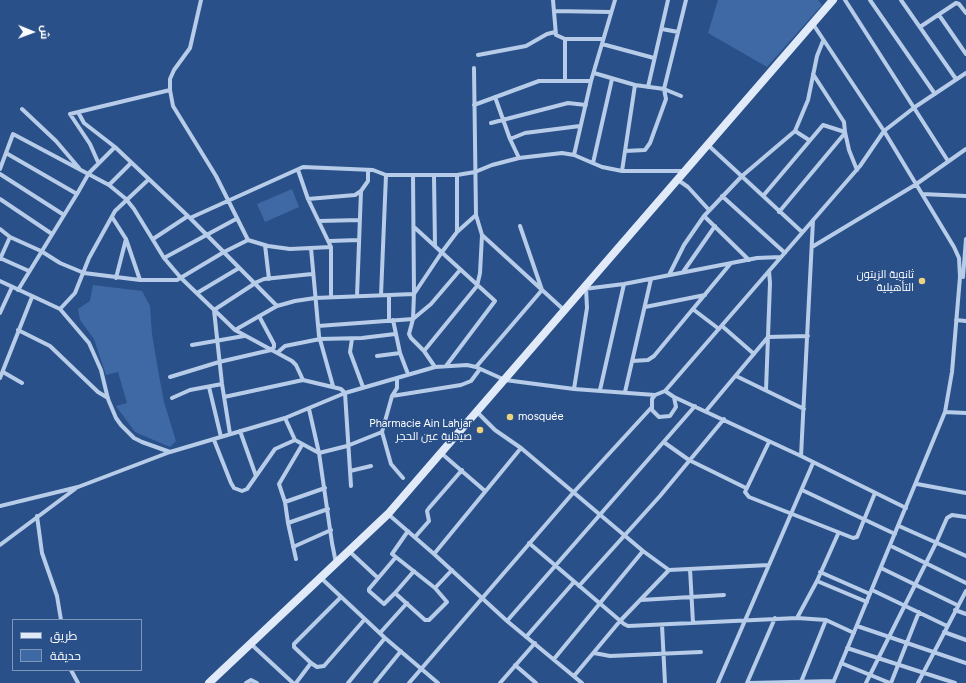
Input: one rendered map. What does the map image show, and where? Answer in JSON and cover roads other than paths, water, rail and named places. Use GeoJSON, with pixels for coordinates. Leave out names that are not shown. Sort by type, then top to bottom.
{"type":"FeatureCollection","features":[{"type":"Feature","properties":{"kind":"main road"},"geometry":{"type":"LineString","coordinates":[[209,683],[252,645],[388,514],[833,0]]}},
{"type":"Feature","properties":{"kind":"street"},"geometry":{"type":"LineString","coordinates":[[201,0],[190,48],[172,74],[170,79],[170,90],[174,106],[216,176],[236,219],[248,240]]}},
{"type":"Feature","properties":{"kind":"street"},"geometry":{"type":"LineString","coordinates":[[554,0],[555,32],[561,38],[603,39]]}},
{"type":"Feature","properties":{"kind":"street"},"geometry":{"type":"LineString","coordinates":[[574,155],[591,81],[615,0]]}},
{"type":"Feature","properties":{"kind":"street"},"geometry":{"type":"LineString","coordinates":[[648,87],[668,0]]}},
{"type":"Feature","properties":{"kind":"street"},"geometry":{"type":"LineString","coordinates":[[625,151],[645,150],[648,147],[666,99],[664,89],[686,0]]}},
{"type":"Feature","properties":{"kind":"street"},"geometry":{"type":"LineString","coordinates":[[845,0],[915,107],[948,161]]}},
{"type":"Feature","properties":{"kind":"street"},"geometry":{"type":"LineString","coordinates":[[870,0],[935,94]]}},
{"type":"Feature","properties":{"kind":"street"},"geometry":{"type":"LineString","coordinates":[[901,0],[956,79]]}},
{"type":"Feature","properties":{"kind":"street"},"geometry":{"type":"LineString","coordinates":[[920,28],[956,3],[959,4],[966,13]]}},
{"type":"Feature","properties":{"kind":"street"},"geometry":{"type":"LineString","coordinates":[[554,11],[611,12]]}},
{"type":"Feature","properties":{"kind":"street"},"geometry":{"type":"LineString","coordinates":[[939,15],[966,54]]}},
{"type":"Feature","properties":{"kind":"street"},"geometry":{"type":"LineString","coordinates":[[813,24],[884,131],[957,252],[963,277]]}},
{"type":"Feature","properties":{"kind":"street"},"geometry":{"type":"LineString","coordinates":[[662,29],[678,32]]}},
{"type":"Feature","properties":{"kind":"street"},"geometry":{"type":"LineString","coordinates":[[478,55],[526,46],[547,34],[555,32]]}},
{"type":"Feature","properties":{"kind":"street"},"geometry":{"type":"LineString","coordinates":[[565,39],[565,81]]}},
{"type":"Feature","properties":{"kind":"street"},"geometry":{"type":"LineString","coordinates":[[669,275],[684,245],[709,210],[742,176],[795,131],[808,100],[813,74],[823,41]]}},
{"type":"Feature","properties":{"kind":"street"},"geometry":{"type":"LineString","coordinates":[[602,44],[654,58]]}},
{"type":"Feature","properties":{"kind":"street"},"geometry":{"type":"LineString","coordinates":[[424,351],[478,286],[482,257],[482,235],[476,215],[474,68]]}},
{"type":"Feature","properties":{"kind":"street"},"geometry":{"type":"LineString","coordinates":[[594,73],[635,85],[664,89],[681,96]]}},
{"type":"Feature","properties":{"kind":"street"},"geometry":{"type":"LineString","coordinates":[[0,506],[78,487],[170,452],[285,418],[345,393],[435,367],[467,365],[478,368],[505,380],[574,389],[655,395],[665,391],[857,170],[884,131],[915,107],[966,73]]}},
{"type":"Feature","properties":{"kind":"street"},"geometry":{"type":"LineString","coordinates":[[813,74],[844,122],[849,150],[857,170]]}},
{"type":"Feature","properties":{"kind":"street"},"geometry":{"type":"LineString","coordinates":[[593,163],[612,79]]}},
{"type":"Feature","properties":{"kind":"street"},"geometry":{"type":"LineString","coordinates":[[474,105],[539,81],[591,81]]}},
{"type":"Feature","properties":{"kind":"street"},"geometry":{"type":"LineString","coordinates":[[622,172],[635,85]]}},
{"type":"Feature","properties":{"kind":"street"},"geometry":{"type":"LineString","coordinates":[[98,162],[90,144],[70,114],[170,90]]}},
{"type":"Feature","properties":{"kind":"street"},"geometry":{"type":"LineString","coordinates":[[495,97],[502,119],[519,158]]}},
{"type":"Feature","properties":{"kind":"street"},"geometry":{"type":"LineString","coordinates":[[490,123],[568,103],[586,104]]}},
{"type":"Feature","properties":{"kind":"street"},"geometry":{"type":"LineString","coordinates":[[22,110],[60,145],[80,169]]}},
{"type":"Feature","properties":{"kind":"street"},"geometry":{"type":"LineString","coordinates":[[78,112],[84,123],[115,147],[148,180],[189,217],[278,306]]}},
{"type":"Feature","properties":{"kind":"street"},"geometry":{"type":"LineString","coordinates":[[763,196],[823,125],[845,133]]}},
{"type":"Feature","properties":{"kind":"street"},"geometry":{"type":"LineString","coordinates":[[510,139],[525,133],[580,126]]}},
{"type":"Feature","properties":{"kind":"street"},"geometry":{"type":"LineString","coordinates":[[795,131],[809,140]]}},
{"type":"Feature","properties":{"kind":"street"},"geometry":{"type":"LineString","coordinates":[[780,212],[845,133]]}},
{"type":"Feature","properties":{"kind":"street"},"geometry":{"type":"LineString","coordinates":[[0,169],[13,134],[109,185],[126,199],[141,219],[164,258],[181,278],[235,330],[278,353],[296,365],[303,380]]}},
{"type":"Feature","properties":{"kind":"street"},"geometry":{"type":"LineString","coordinates":[[708,145],[802,232]]}},
{"type":"Feature","properties":{"kind":"street"},"geometry":{"type":"LineString","coordinates":[[18,290],[78,194],[88,173],[115,147]]}},
{"type":"Feature","properties":{"kind":"street"},"geometry":{"type":"LineString","coordinates":[[812,247],[916,184],[966,149]]}},
{"type":"Feature","properties":{"kind":"street"},"geometry":{"type":"LineString","coordinates":[[6,153],[78,194]]}},
{"type":"Feature","properties":{"kind":"street"},"geometry":{"type":"LineString","coordinates":[[153,239],[189,217],[303,168],[368,170],[386,175],[457,175],[475,172],[492,165],[519,158],[555,153],[574,155],[622,172],[685,171]]}},
{"type":"Feature","properties":{"kind":"street"},"geometry":{"type":"LineString","coordinates":[[109,185],[131,163]]}},
{"type":"Feature","properties":{"kind":"street"},"geometry":{"type":"LineString","coordinates":[[298,170],[308,199],[331,247],[331,297]]}},
{"type":"Feature","properties":{"kind":"street"},"geometry":{"type":"LineString","coordinates":[[308,199],[355,195],[361,191],[368,181],[368,170]]}},
{"type":"Feature","properties":{"kind":"street"},"geometry":{"type":"LineString","coordinates":[[0,174],[64,215]]}},
{"type":"Feature","properties":{"kind":"street"},"geometry":{"type":"LineString","coordinates":[[380,295],[386,175]]}},
{"type":"Feature","properties":{"kind":"street"},"geometry":{"type":"LineString","coordinates":[[413,175],[413,319]]}},
{"type":"Feature","properties":{"kind":"street"},"geometry":{"type":"LineString","coordinates":[[457,175],[457,232]]}},
{"type":"Feature","properties":{"kind":"street"},"geometry":{"type":"LineString","coordinates":[[434,176],[435,246]]}},
{"type":"Feature","properties":{"kind":"street"},"geometry":{"type":"LineString","coordinates":[[60,309],[75,293],[89,258],[112,217],[126,199],[148,180]]}},
{"type":"Feature","properties":{"kind":"street"},"geometry":{"type":"LineString","coordinates":[[678,180],[688,187],[709,210]]}},
{"type":"Feature","properties":{"kind":"street"},"geometry":{"type":"LineString","coordinates":[[357,296],[361,191]]}},
{"type":"Feature","properties":{"kind":"street"},"geometry":{"type":"LineString","coordinates":[[922,194],[966,196]]}},
{"type":"Feature","properties":{"kind":"street"},"geometry":{"type":"LineString","coordinates":[[722,196],[785,253]]}},
{"type":"Feature","properties":{"kind":"street"},"geometry":{"type":"LineString","coordinates":[[0,199],[52,234]]}},
{"type":"Feature","properties":{"kind":"street"},"geometry":{"type":"LineString","coordinates":[[414,294],[457,232],[476,215]]}},
{"type":"Feature","properties":{"kind":"street"},"geometry":{"type":"LineString","coordinates":[[704,216],[749,260]]}},
{"type":"Feature","properties":{"kind":"street"},"geometry":{"type":"LineString","coordinates":[[112,217],[126,239],[140,280]]}},
{"type":"Feature","properties":{"kind":"street"},"geometry":{"type":"LineString","coordinates":[[164,258],[236,219]]}},
{"type":"Feature","properties":{"kind":"street"},"geometry":{"type":"LineString","coordinates":[[319,222],[360,220]]}},
{"type":"Feature","properties":{"kind":"street"},"geometry":{"type":"LineString","coordinates":[[802,456],[812,220]]}},
{"type":"Feature","properties":{"kind":"street"},"geometry":{"type":"LineString","coordinates":[[520,226],[542,290]]}},
{"type":"Feature","properties":{"kind":"street"},"geometry":{"type":"LineString","coordinates":[[683,272],[715,226]]}},
{"type":"Feature","properties":{"kind":"street"},"geometry":{"type":"LineString","coordinates":[[414,227],[495,301],[446,366]]}},
{"type":"Feature","properties":{"kind":"street"},"geometry":{"type":"LineString","coordinates":[[0,229],[10,237],[41,251],[60,263],[84,273],[140,280],[172,281],[181,278],[224,252],[248,240],[265,245],[290,249],[331,247]]}},
{"type":"Feature","properties":{"kind":"street"},"geometry":{"type":"LineString","coordinates":[[482,235],[564,310]]}},
{"type":"Feature","properties":{"kind":"street"},"geometry":{"type":"LineString","coordinates":[[10,237],[0,258],[29,271]]}},
{"type":"Feature","properties":{"kind":"street"},"geometry":{"type":"LineString","coordinates":[[116,278],[126,239]]}},
{"type":"Feature","properties":{"kind":"street"},"geometry":{"type":"LineString","coordinates":[[775,618],[748,683],[833,682],[917,484],[945,412],[951,385],[956,320],[963,277],[966,239]]}},
{"type":"Feature","properties":{"kind":"street"},"geometry":{"type":"LineString","coordinates":[[329,241],[359,240]]}},
{"type":"Feature","properties":{"kind":"street"},"geometry":{"type":"LineString","coordinates":[[265,245],[269,279]]}},
{"type":"Feature","properties":{"kind":"street"},"geometry":{"type":"LineString","coordinates":[[311,248],[312,274],[320,339],[333,386]]}},
{"type":"Feature","properties":{"kind":"street"},"geometry":{"type":"LineString","coordinates":[[574,389],[587,308],[584,289],[624,284],[749,260],[781,257]]}},
{"type":"Feature","properties":{"kind":"street"},"geometry":{"type":"LineString","coordinates":[[632,362],[648,360],[654,356],[694,310],[731,263]]}},
{"type":"Feature","properties":{"kind":"street"},"geometry":{"type":"LineString","coordinates":[[197,293],[239,268]]}},
{"type":"Feature","properties":{"kind":"street"},"geometry":{"type":"LineString","coordinates":[[435,367],[424,351],[410,338],[410,324],[413,319],[431,304],[460,270]]}},
{"type":"Feature","properties":{"kind":"street"},"geometry":{"type":"LineString","coordinates":[[766,390],[769,271]]}},
{"type":"Feature","properties":{"kind":"street"},"geometry":{"type":"LineString","coordinates":[[214,310],[255,284],[269,279],[312,274]]}},
{"type":"Feature","properties":{"kind":"street"},"geometry":{"type":"LineString","coordinates":[[625,392],[651,279]]}},
{"type":"Feature","properties":{"kind":"street"},"geometry":{"type":"LineString","coordinates":[[0,281],[60,309],[89,343],[101,370],[108,399],[116,418],[134,438],[170,452]]}},
{"type":"Feature","properties":{"kind":"street"},"geometry":{"type":"LineString","coordinates":[[600,390],[624,284]]}},
{"type":"Feature","properties":{"kind":"street"},"geometry":{"type":"LineString","coordinates":[[0,313],[12,287]]}},
{"type":"Feature","properties":{"kind":"street"},"geometry":{"type":"LineString","coordinates":[[392,396],[468,382],[542,290]]}},
{"type":"Feature","properties":{"kind":"street"},"geometry":{"type":"LineString","coordinates":[[235,330],[278,306],[316,298],[414,294]]}},
{"type":"Feature","properties":{"kind":"street"},"geometry":{"type":"LineString","coordinates":[[645,307],[705,295]]}},
{"type":"Feature","properties":{"kind":"street"},"geometry":{"type":"LineString","coordinates":[[389,296],[391,320],[400,353],[408,374]]}},
{"type":"Feature","properties":{"kind":"street"},"geometry":{"type":"LineString","coordinates":[[0,378],[32,297]]}},
{"type":"Feature","properties":{"kind":"street"},"geometry":{"type":"LineString","coordinates":[[214,310],[216,341],[230,434]]}},
{"type":"Feature","properties":{"kind":"street"},"geometry":{"type":"LineString","coordinates":[[694,310],[720,327],[754,354]]}},
{"type":"Feature","properties":{"kind":"street"},"geometry":{"type":"LineString","coordinates":[[170,378],[219,362],[271,350],[274,347],[274,344],[259,316]]}},
{"type":"Feature","properties":{"kind":"street"},"geometry":{"type":"LineString","coordinates":[[318,326],[413,319]]}},
{"type":"Feature","properties":{"kind":"street"},"geometry":{"type":"LineString","coordinates":[[956,320],[966,321]]}},
{"type":"Feature","properties":{"kind":"street"},"geometry":{"type":"LineString","coordinates":[[18,330],[50,346],[98,392],[108,399]]}},
{"type":"Feature","properties":{"kind":"street"},"geometry":{"type":"LineString","coordinates":[[278,353],[285,346],[320,339],[352,339],[395,334]]}},
{"type":"Feature","properties":{"kind":"street"},"geometry":{"type":"LineString","coordinates":[[192,345],[244,336]]}},
{"type":"Feature","properties":{"kind":"street"},"geometry":{"type":"LineString","coordinates":[[706,410],[768,337],[808,336]]}},
{"type":"Feature","properties":{"kind":"street"},"geometry":{"type":"LineString","coordinates":[[352,339],[350,352],[363,387]]}},
{"type":"Feature","properties":{"kind":"street"},"geometry":{"type":"LineString","coordinates":[[377,356],[400,353]]}},
{"type":"Feature","properties":{"kind":"street"},"geometry":{"type":"LineString","coordinates":[[3,372],[22,383]]}},
{"type":"Feature","properties":{"kind":"street"},"geometry":{"type":"LineString","coordinates":[[736,376],[804,409]]}},
{"type":"Feature","properties":{"kind":"street"},"geometry":{"type":"LineString","coordinates":[[396,378],[397,388],[392,396],[382,432],[391,464],[403,478]]}},
{"type":"Feature","properties":{"kind":"street"},"geometry":{"type":"LineString","coordinates":[[224,397],[303,380],[341,389],[345,393],[347,446],[351,486]]}},
{"type":"Feature","properties":{"kind":"street"},"geometry":{"type":"LineString","coordinates":[[172,398],[190,390],[222,384]]}},
{"type":"Feature","properties":{"kind":"street"},"geometry":{"type":"LineString","coordinates":[[209,387],[221,437]]}},
{"type":"Feature","properties":{"kind":"street"},"geometry":{"type":"LineString","coordinates":[[665,391],[674,397],[706,410],[906,508]]}},
{"type":"Feature","properties":{"kind":"street"},"geometry":{"type":"LineString","coordinates":[[409,683],[573,493],[651,408],[652,399],[655,395]]}},
{"type":"Feature","properties":{"kind":"street"},"geometry":{"type":"LineString","coordinates":[[651,408],[659,417],[670,416],[676,407],[674,397]]}},
{"type":"Feature","properties":{"kind":"street"},"geometry":{"type":"LineString","coordinates":[[507,621],[696,406]]}},
{"type":"Feature","properties":{"kind":"street"},"geometry":{"type":"LineString","coordinates":[[308,409],[319,453],[336,563]]}},
{"type":"Feature","properties":{"kind":"street"},"geometry":{"type":"LineString","coordinates":[[477,412],[495,430],[521,448],[643,551],[669,570],[769,565]]}},
{"type":"Feature","properties":{"kind":"street"},"geometry":{"type":"LineString","coordinates":[[945,412],[966,413]]}},
{"type":"Feature","properties":{"kind":"street"},"geometry":{"type":"LineString","coordinates":[[285,418],[295,440],[319,453],[347,446],[382,432]]}},
{"type":"Feature","properties":{"kind":"street"},"geometry":{"type":"LineString","coordinates":[[579,586],[625,536],[724,419]]}},
{"type":"Feature","properties":{"kind":"street"},"geometry":{"type":"LineString","coordinates":[[240,431],[256,476]]}},
{"type":"Feature","properties":{"kind":"street"},"geometry":{"type":"LineString","coordinates":[[214,440],[234,488],[242,490],[247,489],[275,449],[295,440]]}},
{"type":"Feature","properties":{"kind":"street"},"geometry":{"type":"LineString","coordinates":[[769,442],[746,488],[746,496],[838,534],[854,538],[857,537],[875,493]]}},
{"type":"Feature","properties":{"kind":"street"},"geometry":{"type":"LineString","coordinates":[[665,443],[689,460],[746,488]]}},
{"type":"Feature","properties":{"kind":"street"},"geometry":{"type":"LineString","coordinates":[[296,559],[285,502],[279,484],[302,445]]}},
{"type":"Feature","properties":{"kind":"street"},"geometry":{"type":"LineString","coordinates":[[434,554],[521,448]]}},
{"type":"Feature","properties":{"kind":"street"},"geometry":{"type":"LineString","coordinates":[[441,453],[485,491]]}},
{"type":"Feature","properties":{"kind":"street"},"geometry":{"type":"LineString","coordinates":[[718,683],[814,463]]}},
{"type":"Feature","properties":{"kind":"street"},"geometry":{"type":"LineString","coordinates":[[350,471],[371,466]]}},
{"type":"Feature","properties":{"kind":"street"},"geometry":{"type":"LineString","coordinates":[[415,537],[430,521],[427,511],[429,508],[462,470]]}},
{"type":"Feature","properties":{"kind":"street"},"geometry":{"type":"LineString","coordinates":[[917,484],[966,493]]}},
{"type":"Feature","properties":{"kind":"street"},"geometry":{"type":"LineString","coordinates":[[0,545],[78,487]]}},
{"type":"Feature","properties":{"kind":"street"},"geometry":{"type":"LineString","coordinates":[[285,502],[325,488]]}},
{"type":"Feature","properties":{"kind":"street"},"geometry":{"type":"LineString","coordinates":[[802,490],[895,534]]}},
{"type":"Feature","properties":{"kind":"street"},"geometry":{"type":"LineString","coordinates":[[288,523],[328,509]]}},
{"type":"Feature","properties":{"kind":"street"},"geometry":{"type":"LineString","coordinates":[[388,514],[507,621],[582,683]]}},
{"type":"Feature","properties":{"kind":"street"},"geometry":{"type":"LineString","coordinates":[[37,516],[42,553],[57,596],[61,619]]}},
{"type":"Feature","properties":{"kind":"street"},"geometry":{"type":"LineString","coordinates":[[866,683],[877,658],[916,585],[949,516],[966,517]]}},
{"type":"Feature","properties":{"kind":"street"},"geometry":{"type":"LineString","coordinates":[[899,526],[966,556]]}},
{"type":"Feature","properties":{"kind":"street"},"geometry":{"type":"LineString","coordinates":[[293,547],[331,530]]}},
{"type":"Feature","properties":{"kind":"street"},"geometry":{"type":"LineString","coordinates":[[395,593],[426,620],[429,620],[447,602],[434,588],[392,554],[392,551],[408,531]]}},
{"type":"Feature","properties":{"kind":"street"},"geometry":{"type":"LineString","coordinates":[[797,618],[817,581],[838,534]]}},
{"type":"Feature","properties":{"kind":"street"},"geometry":{"type":"LineString","coordinates":[[529,543],[620,621],[628,626],[797,618],[826,620],[854,634]]}},
{"type":"Feature","properties":{"kind":"street"},"geometry":{"type":"LineString","coordinates":[[891,546],[966,583]]}},
{"type":"Feature","properties":{"kind":"street"},"geometry":{"type":"LineString","coordinates":[[349,551],[378,578]]}},
{"type":"Feature","properties":{"kind":"street"},"geometry":{"type":"LineString","coordinates":[[554,659],[599,602],[643,551]]}},
{"type":"Feature","properties":{"kind":"street"},"geometry":{"type":"LineString","coordinates":[[396,557],[369,588],[369,591],[385,604],[414,571]]}},
{"type":"Feature","properties":{"kind":"street"},"geometry":{"type":"LineString","coordinates":[[881,568],[958,605]]}},
{"type":"Feature","properties":{"kind":"street"},"geometry":{"type":"LineString","coordinates":[[690,569],[693,623]]}},
{"type":"Feature","properties":{"kind":"street"},"geometry":{"type":"LineString","coordinates":[[434,588],[452,570]]}},
{"type":"Feature","properties":{"kind":"street"},"geometry":{"type":"LineString","coordinates":[[574,676],[620,621],[669,570]]}},
{"type":"Feature","properties":{"kind":"street"},"geometry":{"type":"LineString","coordinates":[[820,572],[904,605],[947,626]]}},
{"type":"Feature","properties":{"kind":"street"},"geometry":{"type":"LineString","coordinates":[[321,578],[340,598],[438,683]]}},
{"type":"Feature","properties":{"kind":"street"},"geometry":{"type":"LineString","coordinates":[[817,581],[867,602]]}},
{"type":"Feature","properties":{"kind":"street"},"geometry":{"type":"LineString","coordinates":[[526,636],[574,582]]}},
{"type":"Feature","properties":{"kind":"street"},"geometry":{"type":"LineString","coordinates":[[918,683],[966,591]]}},
{"type":"Feature","properties":{"kind":"street"},"geometry":{"type":"LineString","coordinates":[[641,600],[724,595]]}},
{"type":"Feature","properties":{"kind":"street"},"geometry":{"type":"LineString","coordinates":[[340,598],[294,644],[294,647],[311,663],[317,667],[324,666],[365,619]]}},
{"type":"Feature","properties":{"kind":"street"},"geometry":{"type":"LineString","coordinates":[[380,633],[407,603]]}},
{"type":"Feature","properties":{"kind":"street"},"geometry":{"type":"LineString","coordinates":[[955,610],[966,614]]}},
{"type":"Feature","properties":{"kind":"street"},"geometry":{"type":"LineString","coordinates":[[841,663],[891,683],[919,612]]}},
{"type":"Feature","properties":{"kind":"street"},"geometry":{"type":"LineString","coordinates":[[801,682],[826,620]]}},
{"type":"Feature","properties":{"kind":"street"},"geometry":{"type":"LineString","coordinates":[[662,625],[665,683]]}},
{"type":"Feature","properties":{"kind":"street"},"geometry":{"type":"LineString","coordinates":[[857,626],[966,663]]}},
{"type":"Feature","properties":{"kind":"street"},"geometry":{"type":"LineString","coordinates":[[944,632],[966,640]]}},
{"type":"Feature","properties":{"kind":"street"},"geometry":{"type":"LineString","coordinates":[[348,683],[385,638]]}},
{"type":"Feature","properties":{"kind":"street"},"geometry":{"type":"LineString","coordinates":[[500,683],[534,643]]}},
{"type":"Feature","properties":{"kind":"street"},"geometry":{"type":"LineString","coordinates":[[252,645],[295,683],[311,663]]}},
{"type":"Feature","properties":{"kind":"street"},"geometry":{"type":"LineString","coordinates":[[847,648],[955,683]]}},
{"type":"Feature","properties":{"kind":"street"},"geometry":{"type":"LineString","coordinates":[[375,683],[401,651]]}},
{"type":"Feature","properties":{"kind":"street"},"geometry":{"type":"LineString","coordinates":[[594,653],[610,656],[701,652]]}},
{"type":"Feature","properties":{"kind":"street"},"geometry":{"type":"LineString","coordinates":[[515,665],[536,683]]}},
{"type":"Feature","properties":{"kind":"street"},"geometry":{"type":"LineString","coordinates":[[72,671],[78,683]]}},
{"type":"Feature","properties":{"kind":"street"},"geometry":{"type":"LineString","coordinates":[[246,683],[250,680],[257,683]]}},
{"type":"Feature","properties":{"kind":"place","name":"ثانوية الزيتون التأهيلية"},"geometry":{"type":"Point","coordinates":[922,281]}},
{"type":"Feature","properties":{"kind":"place","name":"mosquée"},"geometry":{"type":"Point","coordinates":[510,417]}},
{"type":"Feature","properties":{"kind":"place","name":"Pharmacie Ain Lahjar صيدلية عين الحجر"},"geometry":{"type":"Point","coordinates":[480,430]}}]}
